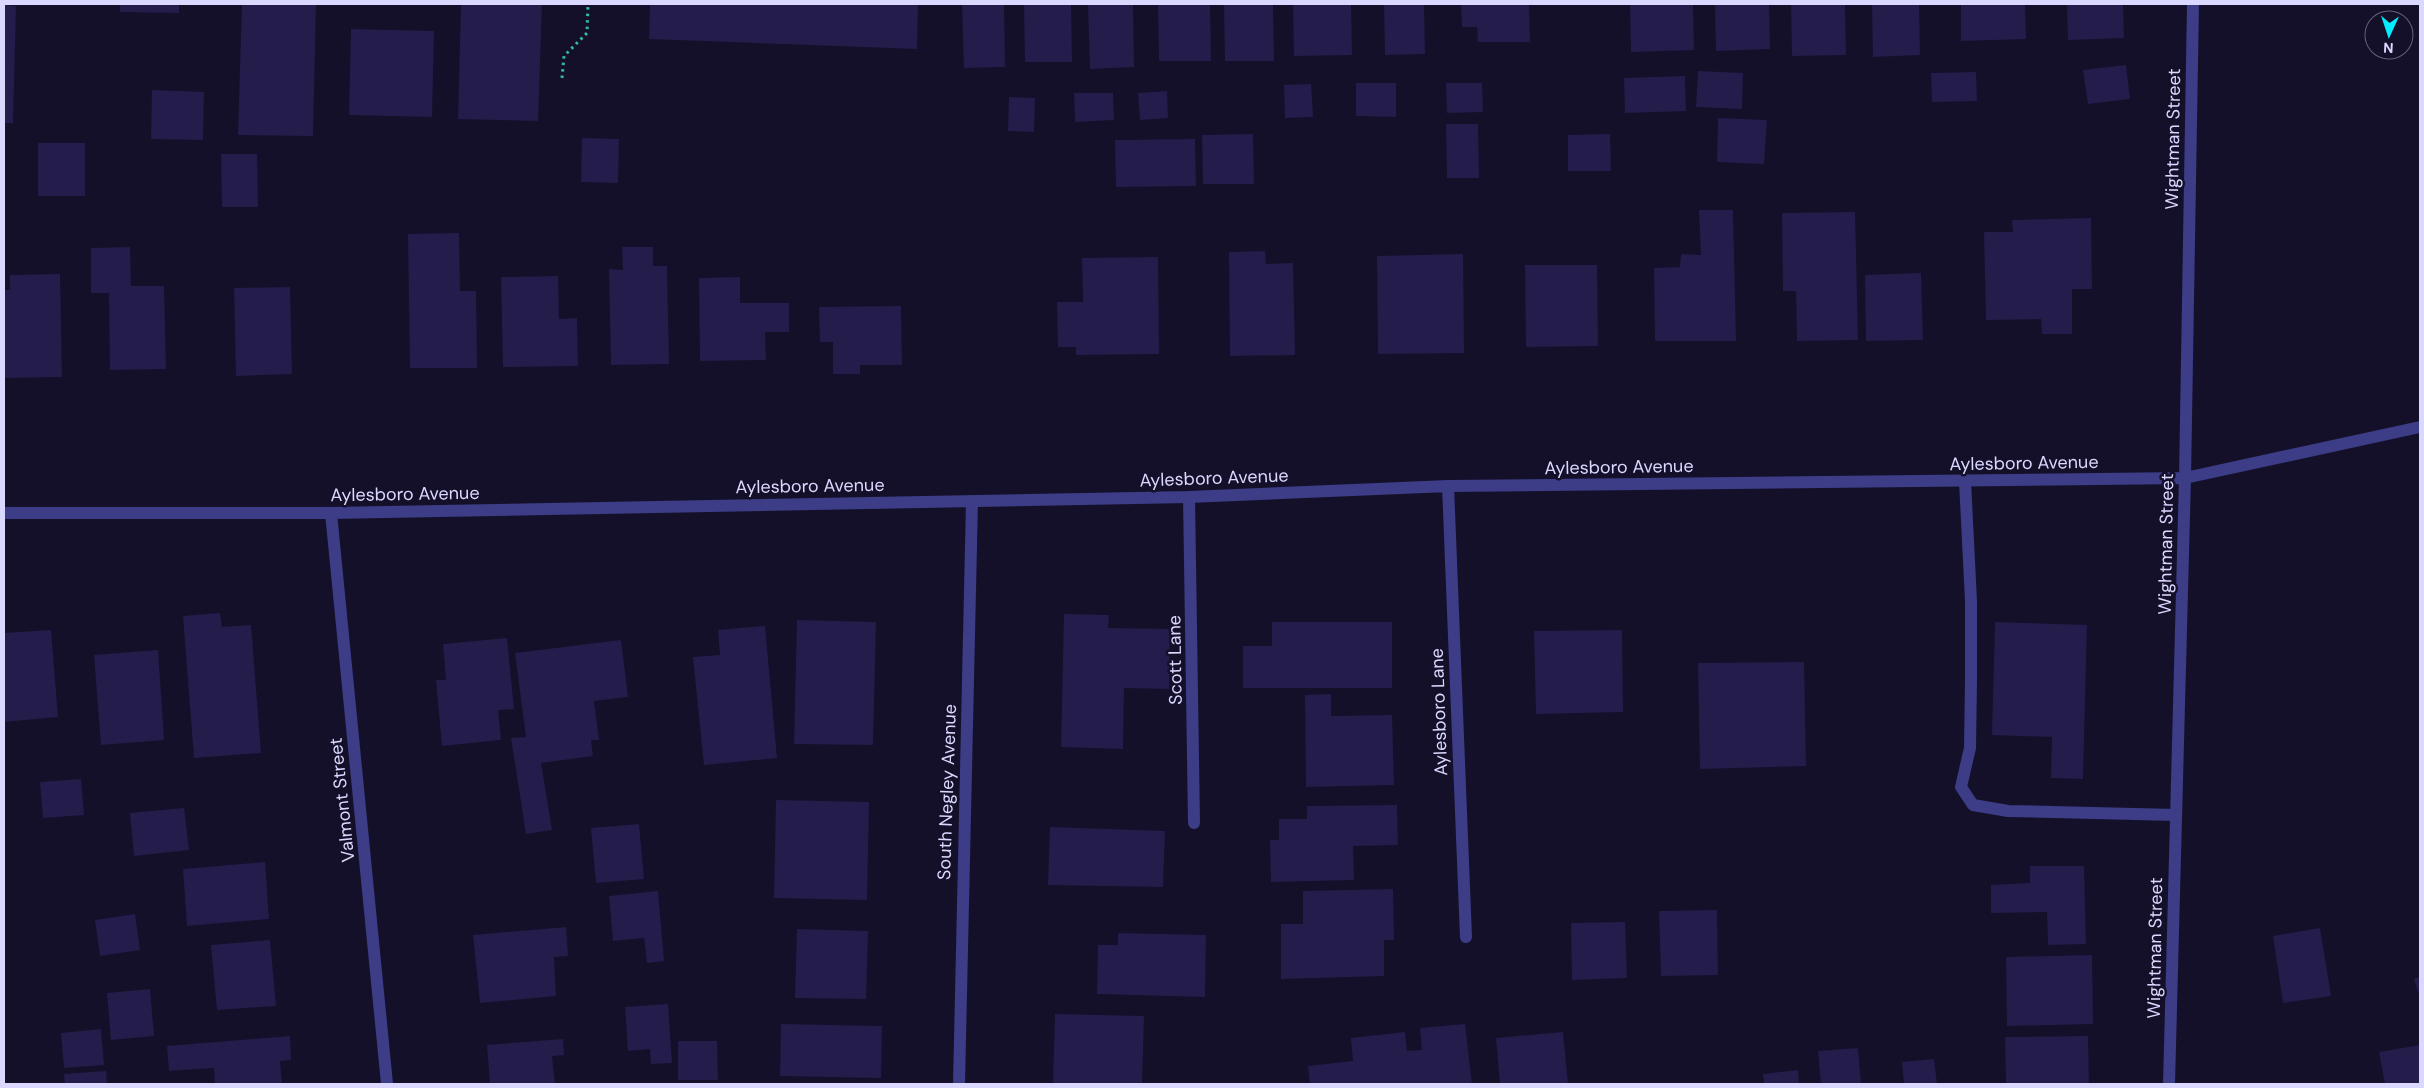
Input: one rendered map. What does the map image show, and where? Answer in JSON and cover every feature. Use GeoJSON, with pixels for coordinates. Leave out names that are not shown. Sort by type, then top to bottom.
{"type":"FeatureCollection","features":[{"type":"Feature","properties":{"kind":"street","name":"Wightman Street"},"geometry":{"type":"LineString","coordinates":[[2169,1084],[2185,478],[2193,4]]}},
{"type":"Feature","properties":{"kind":"street","name":"Aylesboro Avenue"},"geometry":{"type":"LineString","coordinates":[[4,513],[331,513],[1189,497],[1448,486],[2185,478],[2420,427]]}},
{"type":"Feature","properties":{"kind":"street"},"geometry":{"type":"LineString","coordinates":[[1965,481],[1971,602],[1970,748],[1960,787],[1973,806],[2008,811],[2176,815]]}},
{"type":"Feature","properties":{"kind":"street","name":"Aylesboro Lane"},"geometry":{"type":"LineString","coordinates":[[1448,486],[1466,937]]}},
{"type":"Feature","properties":{"kind":"street","name":"Scott Lane"},"geometry":{"type":"LineString","coordinates":[[1189,497],[1194,823]]}},
{"type":"Feature","properties":{"kind":"street","name":"South Negley Avenue"},"geometry":{"type":"LineString","coordinates":[[959,1084],[972,501]]}},
{"type":"Feature","properties":{"kind":"street","name":"Valmont Street"},"geometry":{"type":"LineString","coordinates":[[331,513],[387,1084]]}},
{"type":"Feature","properties":{"kind":"path"},"geometry":{"type":"LineString","coordinates":[[562,78],[564,56],[587,33],[588,4]]}},
{"type":"Feature","properties":{"kind":"building"},"geometry":{"type":"Polygon","coordinates":[[[120,4],[179,4],[179,13],[120,12],[120,4]]]}},
{"type":"Feature","properties":{"kind":"building"},"geometry":{"type":"Polygon","coordinates":[[[242,4],[316,4],[313,136],[238,135],[242,4]]]}},
{"type":"Feature","properties":{"kind":"building"},"geometry":{"type":"Polygon","coordinates":[[[461,4],[542,4],[538,121],[458,119],[461,4]]]}},
{"type":"Feature","properties":{"kind":"building"},"geometry":{"type":"Polygon","coordinates":[[[650,4],[918,4],[917,49],[649,39],[650,4]]]}},
{"type":"Feature","properties":{"kind":"building"},"geometry":{"type":"Polygon","coordinates":[[[962,4],[1004,4],[1005,67],[964,68],[962,4]]]}},
{"type":"Feature","properties":{"kind":"building"},"geometry":{"type":"Polygon","coordinates":[[[1024,4],[1071,4],[1072,62],[1025,62],[1024,4]]]}},
{"type":"Feature","properties":{"kind":"building"},"geometry":{"type":"Polygon","coordinates":[[[1088,4],[1133,4],[1134,67],[1090,69],[1088,4]]]}},
{"type":"Feature","properties":{"kind":"building"},"geometry":{"type":"Polygon","coordinates":[[[1158,4],[1210,4],[1211,61],[1159,61],[1158,4]]]}},
{"type":"Feature","properties":{"kind":"building"},"geometry":{"type":"Polygon","coordinates":[[[1224,4],[1273,4],[1274,61],[1225,61],[1224,4]]]}},
{"type":"Feature","properties":{"kind":"building"},"geometry":{"type":"Polygon","coordinates":[[[1293,4],[1351,4],[1352,55],[1294,56],[1293,4]]]}},
{"type":"Feature","properties":{"kind":"building"},"geometry":{"type":"Polygon","coordinates":[[[1384,4],[1424,4],[1425,54],[1385,55],[1384,4]]]}},
{"type":"Feature","properties":{"kind":"building"},"geometry":{"type":"Polygon","coordinates":[[[1461,4],[1529,4],[1530,42],[1478,42],[1477,27],[1462,27],[1461,4]]]}},
{"type":"Feature","properties":{"kind":"building"},"geometry":{"type":"Polygon","coordinates":[[[1630,4],[1693,4],[1694,50],[1631,52],[1630,4]]]}},
{"type":"Feature","properties":{"kind":"building"},"geometry":{"type":"Polygon","coordinates":[[[1715,4],[1769,4],[1770,49],[1716,51],[1715,4]]]}},
{"type":"Feature","properties":{"kind":"building"},"geometry":{"type":"Polygon","coordinates":[[[1791,4],[1845,4],[1846,55],[1792,56],[1791,4]]]}},
{"type":"Feature","properties":{"kind":"building"},"geometry":{"type":"Polygon","coordinates":[[[1872,4],[1919,4],[1920,55],[1873,57],[1872,4]]]}},
{"type":"Feature","properties":{"kind":"building"},"geometry":{"type":"Polygon","coordinates":[[[1961,4],[2025,4],[2026,39],[1961,41],[1961,4]]]}},
{"type":"Feature","properties":{"kind":"building"},"geometry":{"type":"Polygon","coordinates":[[[2067,4],[2123,4],[2124,38],[2068,40],[2067,4]]]}},
{"type":"Feature","properties":{"kind":"building"},"geometry":{"type":"Polygon","coordinates":[[[4,5],[16,6],[13,123],[4,123],[4,5]]]}},
{"type":"Feature","properties":{"kind":"building"},"geometry":{"type":"Polygon","coordinates":[[[351,29],[434,31],[432,117],[349,115],[351,29]]]}},
{"type":"Feature","properties":{"kind":"building"},"geometry":{"type":"Polygon","coordinates":[[[2126,65],[2130,99],[2088,104],[2083,70],[2126,65]]]}},
{"type":"Feature","properties":{"kind":"building"},"geometry":{"type":"Polygon","coordinates":[[[1698,71],[1743,73],[1742,109],[1696,107],[1698,71]]]}},
{"type":"Feature","properties":{"kind":"building"},"geometry":{"type":"Polygon","coordinates":[[[1976,72],[1977,101],[1932,102],[1931,73],[1976,72]]]}},
{"type":"Feature","properties":{"kind":"building"},"geometry":{"type":"Polygon","coordinates":[[[1685,76],[1686,111],[1625,113],[1624,78],[1685,76]]]}},
{"type":"Feature","properties":{"kind":"building"},"geometry":{"type":"Polygon","coordinates":[[[1356,83],[1396,83],[1396,117],[1356,116],[1356,83]]]}},
{"type":"Feature","properties":{"kind":"building"},"geometry":{"type":"Polygon","coordinates":[[[1446,83],[1482,83],[1483,112],[1447,113],[1446,83]]]}},
{"type":"Feature","properties":{"kind":"building"},"geometry":{"type":"Polygon","coordinates":[[[1311,84],[1313,117],[1285,118],[1284,85],[1311,84]]]}},
{"type":"Feature","properties":{"kind":"building"},"geometry":{"type":"Polygon","coordinates":[[[152,90],[204,92],[203,140],[151,139],[152,90]]]}},
{"type":"Feature","properties":{"kind":"building"},"geometry":{"type":"Polygon","coordinates":[[[1167,91],[1168,118],[1140,120],[1138,93],[1167,91]]]}},
{"type":"Feature","properties":{"kind":"building"},"geometry":{"type":"Polygon","coordinates":[[[1074,93],[1113,93],[1114,120],[1075,122],[1074,93]]]}},
{"type":"Feature","properties":{"kind":"building"},"geometry":{"type":"Polygon","coordinates":[[[1009,97],[1035,98],[1034,132],[1008,131],[1009,97]]]}},
{"type":"Feature","properties":{"kind":"building"},"geometry":{"type":"Polygon","coordinates":[[[1718,118],[1767,120],[1764,164],[1717,162],[1718,118]]]}},
{"type":"Feature","properties":{"kind":"building"},"geometry":{"type":"Polygon","coordinates":[[[1446,124],[1478,124],[1479,178],[1447,178],[1446,124]]]}},
{"type":"Feature","properties":{"kind":"building"},"geometry":{"type":"Polygon","coordinates":[[[1253,134],[1254,184],[1203,184],[1202,135],[1253,134]]]}},
{"type":"Feature","properties":{"kind":"building"},"geometry":{"type":"Polygon","coordinates":[[[1610,134],[1611,171],[1568,171],[1568,135],[1610,134]]]}},
{"type":"Feature","properties":{"kind":"building"},"geometry":{"type":"Polygon","coordinates":[[[582,138],[619,139],[618,183],[581,182],[582,138]]]}},
{"type":"Feature","properties":{"kind":"building"},"geometry":{"type":"Polygon","coordinates":[[[1195,139],[1196,186],[1116,187],[1115,140],[1195,139]]]}},
{"type":"Feature","properties":{"kind":"building"},"geometry":{"type":"Polygon","coordinates":[[[38,143],[85,143],[85,196],[38,196],[38,143]]]}},
{"type":"Feature","properties":{"kind":"building"},"geometry":{"type":"Polygon","coordinates":[[[221,154],[257,154],[258,207],[222,207],[221,154]]]}},
{"type":"Feature","properties":{"kind":"building"},"geometry":{"type":"Polygon","coordinates":[[[1699,210],[1733,210],[1736,341],[1655,341],[1654,268],[1680,267],[1681,254],[1701,255],[1699,210]]]}},
{"type":"Feature","properties":{"kind":"building"},"geometry":{"type":"Polygon","coordinates":[[[1855,212],[1858,340],[1797,341],[1796,291],[1783,291],[1782,213],[1855,212]]]}},
{"type":"Feature","properties":{"kind":"building"},"geometry":{"type":"Polygon","coordinates":[[[2091,218],[2092,289],[2072,289],[2072,334],[2042,334],[2041,319],[1986,320],[1984,232],[2013,232],[2012,220],[2091,218]]]}},
{"type":"Feature","properties":{"kind":"building"},"geometry":{"type":"Polygon","coordinates":[[[459,233],[460,291],[476,291],[477,368],[410,368],[408,234],[459,233]]]}},
{"type":"Feature","properties":{"kind":"building"},"geometry":{"type":"Polygon","coordinates":[[[130,247],[131,286],[164,286],[166,369],[110,370],[109,293],[91,293],[91,248],[130,247]]]}},
{"type":"Feature","properties":{"kind":"building"},"geometry":{"type":"Polygon","coordinates":[[[622,247],[653,247],[653,266],[667,266],[669,364],[611,365],[609,269],[623,270],[622,247]]]}},
{"type":"Feature","properties":{"kind":"building"},"geometry":{"type":"Polygon","coordinates":[[[1265,251],[1266,264],[1293,263],[1295,355],[1230,356],[1229,252],[1265,251]]]}},
{"type":"Feature","properties":{"kind":"building"},"geometry":{"type":"Polygon","coordinates":[[[1463,254],[1464,353],[1378,354],[1377,256],[1463,254]]]}},
{"type":"Feature","properties":{"kind":"building"},"geometry":{"type":"Polygon","coordinates":[[[1158,257],[1159,354],[1076,355],[1076,347],[1058,347],[1057,302],[1083,302],[1082,258],[1158,257]]]}},
{"type":"Feature","properties":{"kind":"building"},"geometry":{"type":"Polygon","coordinates":[[[1525,265],[1597,265],[1598,346],[1526,347],[1525,265]]]}},
{"type":"Feature","properties":{"kind":"building"},"geometry":{"type":"Polygon","coordinates":[[[1921,273],[1923,340],[1866,341],[1865,275],[1921,273]]]}},
{"type":"Feature","properties":{"kind":"building"},"geometry":{"type":"Polygon","coordinates":[[[60,274],[62,377],[4,378],[4,290],[10,290],[10,275],[60,274]]]}},
{"type":"Feature","properties":{"kind":"building"},"geometry":{"type":"Polygon","coordinates":[[[558,276],[559,319],[577,318],[578,366],[503,367],[501,277],[558,276]]]}},
{"type":"Feature","properties":{"kind":"building"},"geometry":{"type":"Polygon","coordinates":[[[740,277],[740,303],[789,303],[789,332],[765,332],[766,360],[700,361],[699,278],[740,277]]]}},
{"type":"Feature","properties":{"kind":"building"},"geometry":{"type":"Polygon","coordinates":[[[290,287],[292,374],[236,376],[234,288],[290,287]]]}},
{"type":"Feature","properties":{"kind":"building"},"geometry":{"type":"Polygon","coordinates":[[[901,306],[902,365],[860,365],[860,374],[833,374],[833,342],[820,342],[819,307],[901,306]]]}},
{"type":"Feature","properties":{"kind":"building"},"geometry":{"type":"Polygon","coordinates":[[[220,613],[222,627],[251,625],[261,753],[194,758],[183,616],[220,613]]]}},
{"type":"Feature","properties":{"kind":"building"},"geometry":{"type":"Polygon","coordinates":[[[1064,614],[1109,615],[1108,628],[1170,629],[1169,689],[1124,688],[1123,749],[1061,747],[1064,614]]]}},
{"type":"Feature","properties":{"kind":"building"},"geometry":{"type":"Polygon","coordinates":[[[797,620],[876,622],[873,745],[794,744],[797,620]]]}},
{"type":"Feature","properties":{"kind":"building"},"geometry":{"type":"Polygon","coordinates":[[[1272,622],[1392,622],[1392,688],[1243,688],[1243,646],[1272,646],[1272,622]]]}},
{"type":"Feature","properties":{"kind":"building"},"geometry":{"type":"Polygon","coordinates":[[[1995,622],[2087,625],[2083,779],[2051,778],[2052,737],[1992,735],[1995,622]]]}},
{"type":"Feature","properties":{"kind":"building"},"geometry":{"type":"Polygon","coordinates":[[[765,626],[777,758],[704,765],[693,657],[720,655],[718,630],[765,626]]]}},
{"type":"Feature","properties":{"kind":"building"},"geometry":{"type":"Polygon","coordinates":[[[51,630],[58,717],[4,722],[4,633],[51,630]]]}},
{"type":"Feature","properties":{"kind":"building"},"geometry":{"type":"Polygon","coordinates":[[[1622,630],[1623,712],[1536,714],[1534,631],[1622,630]]]}},
{"type":"Feature","properties":{"kind":"building"},"geometry":{"type":"Polygon","coordinates":[[[507,638],[514,709],[498,710],[501,740],[442,746],[436,680],[446,680],[443,644],[507,638]]]}},
{"type":"Feature","properties":{"kind":"building"},"geometry":{"type":"Polygon","coordinates":[[[621,640],[628,697],[594,701],[599,740],[591,740],[593,756],[541,763],[552,830],[526,834],[511,738],[526,737],[515,653],[621,640]]]}},
{"type":"Feature","properties":{"kind":"building"},"geometry":{"type":"Polygon","coordinates":[[[158,650],[164,740],[101,745],[94,655],[158,650]]]}},
{"type":"Feature","properties":{"kind":"building"},"geometry":{"type":"Polygon","coordinates":[[[1804,662],[1806,766],[1700,769],[1698,663],[1804,662]]]}},
{"type":"Feature","properties":{"kind":"building"},"geometry":{"type":"Polygon","coordinates":[[[1331,694],[1331,716],[1392,715],[1394,785],[1306,787],[1305,695],[1331,694]]]}},
{"type":"Feature","properties":{"kind":"building"},"geometry":{"type":"Polygon","coordinates":[[[81,779],[84,815],[43,818],[40,782],[81,779]]]}},
{"type":"Feature","properties":{"kind":"building"},"geometry":{"type":"Polygon","coordinates":[[[776,800],[869,802],[867,900],[774,898],[776,800]]]}},
{"type":"Feature","properties":{"kind":"building"},"geometry":{"type":"Polygon","coordinates":[[[1397,805],[1398,845],[1353,846],[1354,880],[1271,882],[1270,840],[1279,840],[1279,819],[1307,819],[1307,806],[1397,805]]]}},
{"type":"Feature","properties":{"kind":"building"},"geometry":{"type":"Polygon","coordinates":[[[184,808],[189,850],[134,856],[130,813],[184,808]]]}},
{"type":"Feature","properties":{"kind":"building"},"geometry":{"type":"Polygon","coordinates":[[[639,824],[644,879],[596,883],[591,828],[639,824]]]}},
{"type":"Feature","properties":{"kind":"building"},"geometry":{"type":"Polygon","coordinates":[[[1050,827],[1165,831],[1163,887],[1048,885],[1050,827]]]}},
{"type":"Feature","properties":{"kind":"building"},"geometry":{"type":"Polygon","coordinates":[[[265,862],[269,919],[187,926],[183,869],[265,862]]]}},
{"type":"Feature","properties":{"kind":"building"},"geometry":{"type":"Polygon","coordinates":[[[2030,866],[2084,866],[2086,944],[2048,945],[2047,912],[1991,913],[1991,885],[2030,883],[2030,866]]]}},
{"type":"Feature","properties":{"kind":"building"},"geometry":{"type":"Polygon","coordinates":[[[1393,889],[1394,940],[1384,940],[1384,976],[1281,979],[1281,924],[1303,924],[1303,891],[1393,889]]]}},
{"type":"Feature","properties":{"kind":"building"},"geometry":{"type":"Polygon","coordinates":[[[658,891],[664,961],[647,963],[644,938],[613,941],[609,896],[658,891]]]}},
{"type":"Feature","properties":{"kind":"building"},"geometry":{"type":"Polygon","coordinates":[[[1717,910],[1718,975],[1661,976],[1659,911],[1717,910]]]}},
{"type":"Feature","properties":{"kind":"building"},"geometry":{"type":"Polygon","coordinates":[[[135,914],[140,950],[100,956],[95,920],[135,914]]]}},
{"type":"Feature","properties":{"kind":"building"},"geometry":{"type":"Polygon","coordinates":[[[1625,922],[1627,978],[1572,980],[1571,923],[1625,922]]]}},
{"type":"Feature","properties":{"kind":"building"},"geometry":{"type":"Polygon","coordinates":[[[566,927],[568,956],[554,957],[556,996],[480,1003],[473,935],[566,927]]]}},
{"type":"Feature","properties":{"kind":"building"},"geometry":{"type":"Polygon","coordinates":[[[2320,928],[2331,996],[2283,1003],[2273,936],[2320,928]]]}},
{"type":"Feature","properties":{"kind":"building"},"geometry":{"type":"Polygon","coordinates":[[[797,929],[868,931],[866,999],[795,998],[797,929]]]}},
{"type":"Feature","properties":{"kind":"building"},"geometry":{"type":"Polygon","coordinates":[[[1118,933],[1206,935],[1205,997],[1097,994],[1098,945],[1118,945],[1118,933]]]}},
{"type":"Feature","properties":{"kind":"building"},"geometry":{"type":"Polygon","coordinates":[[[270,940],[276,1006],[217,1010],[211,945],[270,940]]]}},
{"type":"Feature","properties":{"kind":"building"},"geometry":{"type":"Polygon","coordinates":[[[2092,955],[2093,1024],[2007,1026],[2006,957],[2092,955]]]}},
{"type":"Feature","properties":{"kind":"building"},"geometry":{"type":"Polygon","coordinates":[[[2420,977],[2420,997],[2414,979],[2420,977]]]}},
{"type":"Feature","properties":{"kind":"building"},"geometry":{"type":"Polygon","coordinates":[[[150,989],[154,1036],[111,1040],[107,993],[150,989]]]}},
{"type":"Feature","properties":{"kind":"building"},"geometry":{"type":"Polygon","coordinates":[[[668,1004],[672,1063],[651,1064],[650,1049],[628,1051],[625,1007],[668,1004]]]}},
{"type":"Feature","properties":{"kind":"building"},"geometry":{"type":"Polygon","coordinates":[[[1055,1014],[1144,1016],[1142,1084],[1053,1084],[1055,1014]]]}},
{"type":"Feature","properties":{"kind":"building"},"geometry":{"type":"Polygon","coordinates":[[[781,1024],[882,1026],[881,1078],[780,1076],[781,1024]]]}},
{"type":"Feature","properties":{"kind":"building"},"geometry":{"type":"Polygon","coordinates":[[[1465,1024],[1472,1084],[1310,1084],[1308,1066],[1353,1061],[1351,1038],[1405,1032],[1407,1051],[1422,1050],[1420,1028],[1465,1024]]]}},
{"type":"Feature","properties":{"kind":"building"},"geometry":{"type":"Polygon","coordinates":[[[101,1029],[104,1065],[64,1068],[61,1033],[101,1029]]]}},
{"type":"Feature","properties":{"kind":"building"},"geometry":{"type":"Polygon","coordinates":[[[1563,1032],[1568,1084],[1500,1084],[1496,1038],[1563,1032]]]}},
{"type":"Feature","properties":{"kind":"building"},"geometry":{"type":"Polygon","coordinates":[[[290,1036],[291,1060],[280,1061],[282,1084],[215,1084],[214,1068],[169,1071],[167,1046],[290,1036]]]}},
{"type":"Feature","properties":{"kind":"building"},"geometry":{"type":"Polygon","coordinates":[[[2088,1036],[2089,1084],[2006,1084],[2005,1037],[2088,1036]]]}},
{"type":"Feature","properties":{"kind":"building"},"geometry":{"type":"Polygon","coordinates":[[[563,1039],[564,1055],[552,1056],[555,1084],[490,1084],[487,1045],[563,1039]]]}},
{"type":"Feature","properties":{"kind":"building"},"geometry":{"type":"Polygon","coordinates":[[[678,1041],[717,1041],[718,1080],[678,1080],[678,1041]]]}},
{"type":"Feature","properties":{"kind":"building"},"geometry":{"type":"Polygon","coordinates":[[[2420,1045],[2420,1084],[2385,1084],[2379,1052],[2420,1045]]]}},
{"type":"Feature","properties":{"kind":"building"},"geometry":{"type":"Polygon","coordinates":[[[1858,1048],[1861,1084],[1821,1084],[1818,1051],[1858,1048]]]}},
{"type":"Feature","properties":{"kind":"building"},"geometry":{"type":"Polygon","coordinates":[[[1934,1059],[1937,1084],[1904,1084],[1902,1062],[1934,1059]]]}},
{"type":"Feature","properties":{"kind":"building"},"geometry":{"type":"Polygon","coordinates":[[[1798,1070],[1799,1084],[1764,1084],[1763,1074],[1798,1070]]]}},
{"type":"Feature","properties":{"kind":"building"},"geometry":{"type":"Polygon","coordinates":[[[106,1071],[107,1084],[65,1084],[64,1074],[106,1071]]]}}]}
